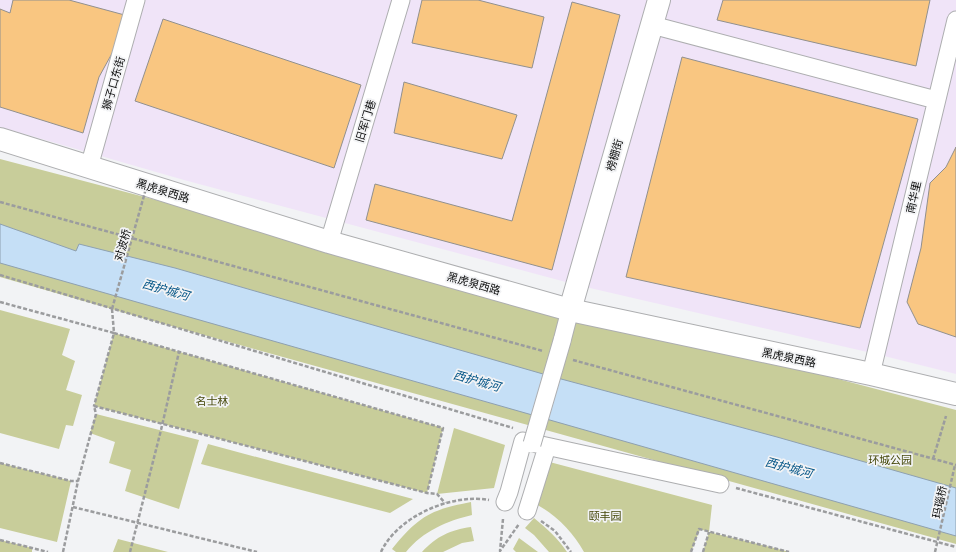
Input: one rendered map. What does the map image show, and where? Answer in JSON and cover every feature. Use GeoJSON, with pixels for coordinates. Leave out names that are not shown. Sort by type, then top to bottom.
{"type":"FeatureCollection","features":[{"type":"Feature","properties":{"kind":"street","name":"狮子口东街"},"geometry":{"type":"LineString","coordinates":[[89,167],[136,0]]}},
{"type":"Feature","properties":{"kind":"street","name":"旧军门巷"},"geometry":{"type":"LineString","coordinates":[[329,242],[401,0]]}},
{"type":"Feature","properties":{"kind":"street","name":"榜棚街"},"geometry":{"type":"LineString","coordinates":[[570,310],[659,0]]}},
{"type":"Feature","properties":{"kind":"street","name":"南华里"},"geometry":{"type":"LineString","coordinates":[[871,374],[956,20]]}},
{"type":"Feature","properties":{"kind":"street"},"geometry":{"type":"LineString","coordinates":[[652,25],[936,100]]}},
{"type":"Feature","properties":{"kind":"street","name":"黑虎泉西路"},"geometry":{"type":"LineString","coordinates":[[0,139],[329,242],[570,310],[871,374],[956,394]]}},
{"type":"Feature","properties":{"kind":"street"},"geometry":{"type":"LineString","coordinates":[[527,511],[539,445],[570,310]]}},
{"type":"Feature","properties":{"kind":"street"},"geometry":{"type":"LineString","coordinates":[[505,502],[523,442],[720,484]]}},
{"type":"Feature","properties":{"kind":"path","name":"对波桥"},"geometry":{"type":"LineString","coordinates":[[112,309],[147,185]]}},
{"type":"Feature","properties":{"kind":"path"},"geometry":{"type":"LineString","coordinates":[[0,202],[548,353]]}},
{"type":"Feature","properties":{"kind":"path"},"geometry":{"type":"LineString","coordinates":[[0,276],[517,429]]}},
{"type":"Feature","properties":{"kind":"path"},"geometry":{"type":"LineString","coordinates":[[0,302],[114,333],[443,428],[427,493]]}},
{"type":"Feature","properties":{"kind":"path"},"geometry":{"type":"LineString","coordinates":[[63,552],[78,481],[96,414],[94,406],[114,333],[112,309]]}},
{"type":"Feature","properties":{"kind":"path"},"geometry":{"type":"LineString","coordinates":[[130,552],[180,352]]}},
{"type":"Feature","properties":{"kind":"path"},"geometry":{"type":"LineString","coordinates":[[571,359],[955,465]]}},
{"type":"Feature","properties":{"kind":"path"},"geometry":{"type":"LineString","coordinates":[[94,406],[427,493],[437,494],[445,503]]}},
{"type":"Feature","properties":{"kind":"path"},"geometry":{"type":"LineString","coordinates":[[933,459],[946,416]]}},
{"type":"Feature","properties":{"kind":"path"},"geometry":{"type":"LineString","coordinates":[[0,463],[71,481],[78,481]]}},
{"type":"Feature","properties":{"kind":"path","name":"玛瑙桥"},"geometry":{"type":"LineString","coordinates":[[936,552],[955,465]]}},
{"type":"Feature","properties":{"kind":"path"},"geometry":{"type":"LineString","coordinates":[[720,484],[956,547]]}},
{"type":"Feature","properties":{"kind":"path"},"geometry":{"type":"LineString","coordinates":[[380,552],[385,543],[412,518],[445,503],[464,499],[485,499],[505,502],[500,552]]}},
{"type":"Feature","properties":{"kind":"path"},"geometry":{"type":"LineString","coordinates":[[73,507],[257,552]]}},
{"type":"Feature","properties":{"kind":"path"},"geometry":{"type":"LineString","coordinates":[[500,552],[527,511]]}},
{"type":"Feature","properties":{"kind":"path"},"geometry":{"type":"LineString","coordinates":[[691,552],[699,529],[789,552]]}},
{"type":"Feature","properties":{"kind":"path"},"geometry":{"type":"LineString","coordinates":[[703,552],[709,532]]}},
{"type":"Feature","properties":{"kind":"path"},"geometry":{"type":"LineString","coordinates":[[0,540],[48,552]]}},
{"type":"Feature","properties":{"kind":"shaded area"},"geometry":{"type":"Polygon","coordinates":[[[0,0],[956,0],[956,374],[577,285],[184,180],[0,127],[0,0]]]}},
{"type":"Feature","properties":{"kind":"green space","name":"环城公园"},"geometry":{"type":"Polygon","coordinates":[[[0,159],[956,410],[956,544],[0,277],[0,159]]]}},
{"type":"Feature","properties":{"kind":"green space"},"geometry":{"type":"Polygon","coordinates":[[[0,310],[70,329],[62,355],[75,361],[66,390],[82,395],[73,426],[66,425],[59,449],[0,433],[0,310]]]}},
{"type":"Feature","properties":{"kind":"green space","name":"名士林"},"geometry":{"type":"Polygon","coordinates":[[[114,333],[443,428],[427,493],[94,406],[114,333]]]}},
{"type":"Feature","properties":{"kind":"green space"},"geometry":{"type":"Polygon","coordinates":[[[96,414],[199,440],[179,509],[125,491],[131,470],[109,463],[115,442],[90,433],[96,414]]]}},
{"type":"Feature","properties":{"kind":"green space"},"geometry":{"type":"Polygon","coordinates":[[[454,428],[505,445],[494,488],[437,494],[454,428]]]}},
{"type":"Feature","properties":{"kind":"green space"},"geometry":{"type":"Polygon","coordinates":[[[208,444],[413,499],[390,513],[201,464],[208,444]]]}},
{"type":"Feature","properties":{"kind":"green space","name":"颐丰园"},"geometry":{"type":"Polygon","coordinates":[[[542,460],[712,505],[709,532],[700,529],[691,552],[584,552],[574,536],[561,522],[530,501],[542,460]]]}},
{"type":"Feature","properties":{"kind":"green space"},"geometry":{"type":"Polygon","coordinates":[[[0,463],[71,481],[57,542],[0,528],[0,463]]]}},
{"type":"Feature","properties":{"kind":"green space"},"geometry":{"type":"Polygon","coordinates":[[[471,502],[472,515],[454,520],[436,528],[420,538],[406,552],[396,552],[392,549],[410,529],[426,516],[445,508],[471,502]]]}},
{"type":"Feature","properties":{"kind":"green space"},"geometry":{"type":"Polygon","coordinates":[[[534,518],[556,538],[567,552],[549,552],[534,535],[525,528],[534,518]]]}},
{"type":"Feature","properties":{"kind":"green space"},"geometry":{"type":"Polygon","coordinates":[[[471,527],[474,541],[462,543],[443,552],[422,552],[444,535],[471,527]]]}},
{"type":"Feature","properties":{"kind":"green space"},"geometry":{"type":"Polygon","coordinates":[[[709,532],[790,552],[703,552],[709,532]]]}},
{"type":"Feature","properties":{"kind":"green space"},"geometry":{"type":"Polygon","coordinates":[[[519,538],[538,552],[516,552],[513,549],[519,538]]]}},
{"type":"Feature","properties":{"kind":"green space"},"geometry":{"type":"Polygon","coordinates":[[[118,539],[168,552],[113,552],[118,539]]]}},
{"type":"Feature","properties":{"kind":"green space"},"geometry":{"type":"Polygon","coordinates":[[[0,540],[32,548],[32,552],[0,552],[0,540]]]}},
{"type":"Feature","properties":{"kind":"water","name":"西护城河"},"geometry":{"type":"Polygon","coordinates":[[[0,224],[76,251],[79,244],[175,268],[550,376],[777,437],[956,488],[956,536],[0,263],[0,224]]]}},
{"type":"Feature","properties":{"kind":"building"},"geometry":{"type":"Polygon","coordinates":[[[13,0],[69,0],[132,17],[99,77],[83,133],[0,107],[0,9],[10,13],[13,0]]]}},
{"type":"Feature","properties":{"kind":"building"},"geometry":{"type":"Polygon","coordinates":[[[422,0],[478,0],[544,17],[532,68],[412,43],[422,0]]]}},
{"type":"Feature","properties":{"kind":"building"},"geometry":{"type":"Polygon","coordinates":[[[723,0],[930,0],[916,66],[717,20],[723,0]]]}},
{"type":"Feature","properties":{"kind":"building"},"geometry":{"type":"Polygon","coordinates":[[[572,2],[620,15],[552,270],[366,220],[375,184],[512,221],[572,2]]]}},
{"type":"Feature","properties":{"kind":"building"},"geometry":{"type":"Polygon","coordinates":[[[163,19],[361,85],[334,168],[135,101],[163,19]]]}},
{"type":"Feature","properties":{"kind":"building"},"geometry":{"type":"Polygon","coordinates":[[[682,57],[918,119],[860,328],[626,277],[682,57]]]}},
{"type":"Feature","properties":{"kind":"building"},"geometry":{"type":"Polygon","coordinates":[[[404,82],[517,115],[502,159],[394,133],[404,82]]]}},
{"type":"Feature","properties":{"kind":"building"},"geometry":{"type":"Polygon","coordinates":[[[956,147],[956,337],[918,324],[907,302],[921,248],[930,183],[946,167],[956,147]]]}}]}
